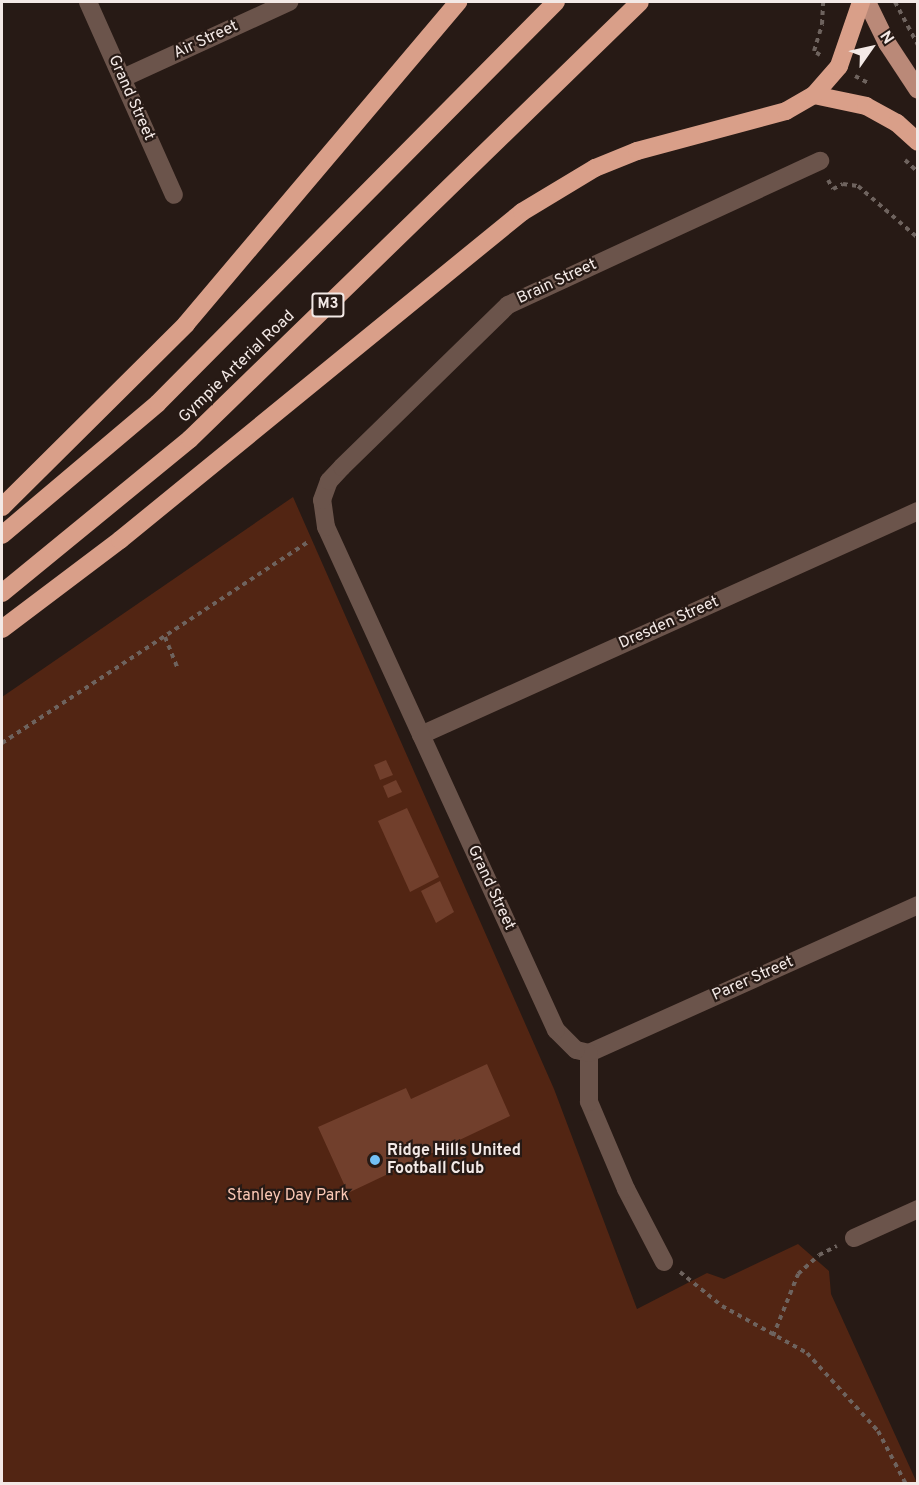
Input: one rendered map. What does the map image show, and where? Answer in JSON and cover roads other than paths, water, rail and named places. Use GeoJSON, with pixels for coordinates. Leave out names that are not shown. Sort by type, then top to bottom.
{"type":"FeatureCollection","features":[{"type":"Feature","properties":{"kind":"highway"},"geometry":{"type":"LineString","coordinates":[[2,507],[186,324],[458,2]]}},
{"type":"Feature","properties":{"kind":"highway","name":"Gympie Arterial Road"},"geometry":{"type":"LineString","coordinates":[[2,535],[158,403],[556,2]]}},
{"type":"Feature","properties":{"kind":"highway","name":"Gympie Arterial Road"},"geometry":{"type":"LineString","coordinates":[[2,593],[190,439],[640,2]]}},
{"type":"Feature","properties":{"kind":"highway"},"geometry":{"type":"LineString","coordinates":[[2,629],[120,540],[522,212],[595,168],[637,151],[786,111],[814,94],[838,66],[861,2]]}},
{"type":"Feature","properties":{"kind":"highway"},"geometry":{"type":"LineString","coordinates":[[814,94],[866,106],[897,123],[918,142]]}},
{"type":"Feature","properties":{"kind":"main road"},"geometry":{"type":"LineString","coordinates":[[867,2],[887,43],[918,90]]}},
{"type":"Feature","properties":{"kind":"street","name":"Grand Street"},"geometry":{"type":"LineString","coordinates":[[88,2],[174,195]]}},
{"type":"Feature","properties":{"kind":"street","name":"Air Street"},"geometry":{"type":"LineString","coordinates":[[123,78],[289,2]]}},
{"type":"Feature","properties":{"kind":"street","name":"Brain Street"},"geometry":{"type":"LineString","coordinates":[[322,500],[329,481],[342,467],[508,305],[820,161]]}},
{"type":"Feature","properties":{"kind":"street","name":"Grand Street"},"geometry":{"type":"LineString","coordinates":[[322,500],[326,527],[556,1030],[576,1050],[589,1053]]}},
{"type":"Feature","properties":{"kind":"street","name":"Dresden Street"},"geometry":{"type":"LineString","coordinates":[[421,735],[918,511]]}},
{"type":"Feature","properties":{"kind":"street","name":"Parer Street"},"geometry":{"type":"LineString","coordinates":[[589,1053],[918,905]]}},
{"type":"Feature","properties":{"kind":"street"},"geometry":{"type":"LineString","coordinates":[[589,1053],[589,1102],[626,1189],[664,1262]]}},
{"type":"Feature","properties":{"kind":"street"},"geometry":{"type":"LineString","coordinates":[[854,1238],[918,1209]]}},
{"type":"Feature","properties":{"kind":"place","name":"Ridge Hills United Football Club"},"geometry":{"type":"Point","coordinates":[375,1160]}},
{"type":"Feature","properties":{"kind":"park label","name":"Stanley Day Park"},"geometry":{"type":"Point","coordinates":[288,1196]}}]}
